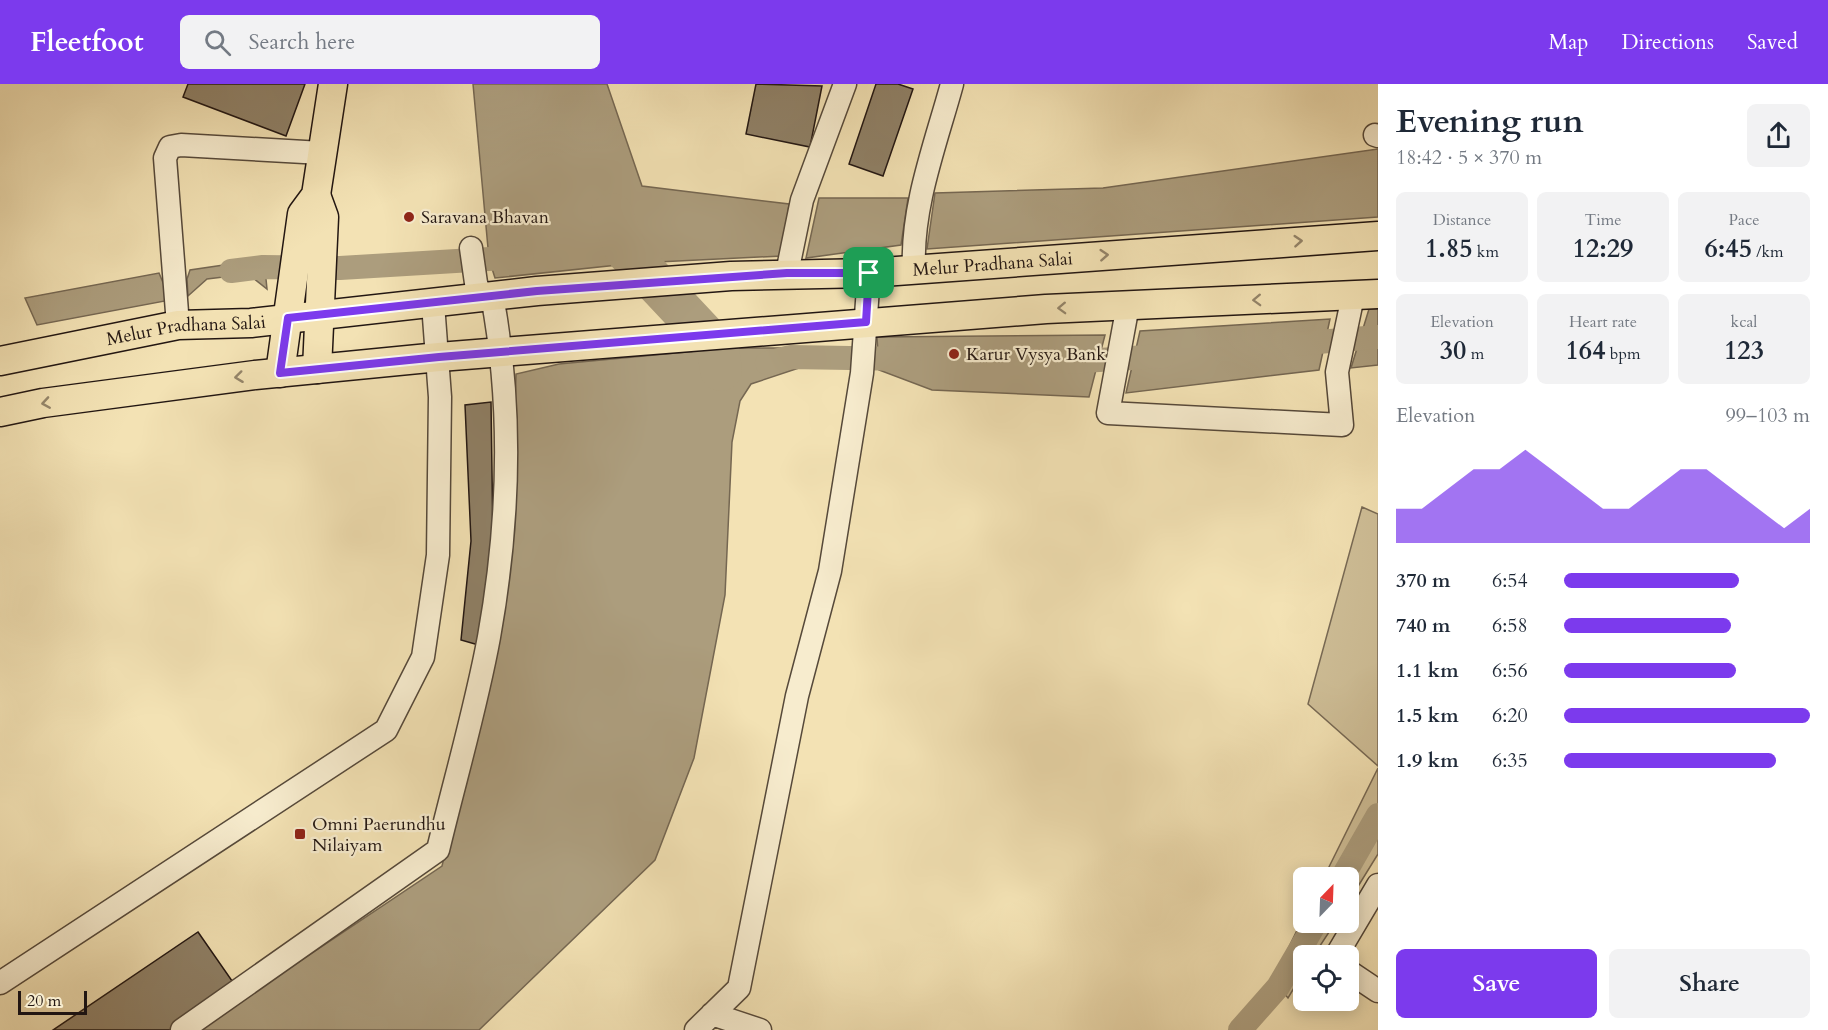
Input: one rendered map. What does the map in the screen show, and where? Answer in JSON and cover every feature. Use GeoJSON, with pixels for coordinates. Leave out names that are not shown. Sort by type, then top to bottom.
{"type":"FeatureCollection","features":[{"type":"Feature","properties":{"kind":"main road"},"geometry":{"type":"LineString","coordinates":[[317,369],[320,316],[302,214],[316,195],[333,84]]}},
{"type":"Feature","properties":{"kind":"main road","name":"Melur Pradhana Salai"},"geometry":{"type":"LineString","coordinates":[[0,361],[178,313],[251,323],[433,304],[483,293],[731,276],[789,267],[869,273],[914,259],[1378,236]]}},
{"type":"Feature","properties":{"kind":"main road"},"geometry":{"type":"LineString","coordinates":[[280,373],[288,318],[309,261]]}},
{"type":"Feature","properties":{"kind":"main road"},"geometry":{"type":"LineString","coordinates":[[0,412],[43,403],[280,373],[548,347],[755,331],[865,329],[1128,305],[1360,302]]}},
{"type":"Feature","properties":{"kind":"street"},"geometry":{"type":"LineString","coordinates":[[789,267],[802,200],[845,84]]}},
{"type":"Feature","properties":{"kind":"street"},"geometry":{"type":"LineString","coordinates":[[914,259],[924,186],[952,84]]}},
{"type":"Feature","properties":{"kind":"street"},"geometry":{"type":"LineString","coordinates":[[178,313],[165,158],[170,147],[181,145],[322,153]]}},
{"type":"Feature","properties":{"kind":"street"},"geometry":{"type":"LineString","coordinates":[[183,1030],[438,850],[489,637],[507,490],[502,351],[471,248]]}},
{"type":"Feature","properties":{"kind":"street"},"geometry":{"type":"LineString","coordinates":[[696,1030],[738,988],[797,696],[830,570],[862,373],[869,273]]}},
{"type":"Feature","properties":{"kind":"street"},"geometry":{"type":"LineString","coordinates":[[1128,305],[1107,413],[1342,425],[1337,372],[1360,302]]}},
{"type":"Feature","properties":{"kind":"street"},"geometry":{"type":"LineString","coordinates":[[0,983],[386,730],[423,657],[438,555],[439,357],[433,304]]}},
{"type":"Feature","properties":{"kind":"street"},"geometry":{"type":"LineString","coordinates":[[1343,945],[1378,885]]}},
{"type":"Feature","properties":{"kind":"street"},"geometry":{"type":"LineString","coordinates":[[1359,978],[1378,991]]}},
{"type":"Feature","properties":{"kind":"street"},"geometry":{"type":"LineString","coordinates":[[712,1014],[760,1030]]}},
{"type":"Feature","properties":{"kind":"shaded area"},"geometry":{"type":"Polygon","coordinates":[[[473,84],[607,84],[642,186],[789,204],[782,256],[637,263],[495,278],[489,259],[473,84]]]}},
{"type":"Feature","properties":{"kind":"shaded area"},"geometry":{"type":"Polygon","coordinates":[[[1378,149],[1378,217],[927,249],[935,193],[1103,188],[1378,149]]]}},
{"type":"Feature","properties":{"kind":"shaded area"},"geometry":{"type":"Polygon","coordinates":[[[819,198],[908,198],[901,245],[806,258],[819,198]]]}},
{"type":"Feature","properties":{"kind":"shaded area"},"geometry":{"type":"Polygon","coordinates":[[[264,259],[267,289],[248,274],[207,279],[188,296],[187,279],[190,270],[264,259]]]}},
{"type":"Feature","properties":{"kind":"shaded area"},"geometry":{"type":"Polygon","coordinates":[[[159,273],[164,285],[165,301],[37,325],[25,298],[159,273]]]}},
{"type":"Feature","properties":{"kind":"shaded area"},"geometry":{"type":"Polygon","coordinates":[[[1369,309],[1378,309],[1378,365],[1351,368],[1369,309]]]}},
{"type":"Feature","properties":{"kind":"shaded area"},"geometry":{"type":"Polygon","coordinates":[[[1330,319],[1319,370],[1126,393],[1140,331],[1330,319]]]}},
{"type":"Feature","properties":{"kind":"shaded area"},"geometry":{"type":"Polygon","coordinates":[[[1105,335],[1089,397],[932,390],[879,370],[877,337],[1105,335]]]}},
{"type":"Feature","properties":{"kind":"shaded area"},"geometry":{"type":"Polygon","coordinates":[[[729,348],[797,348],[799,368],[751,384],[740,401],[732,442],[725,595],[694,758],[655,860],[479,1030],[197,1030],[442,866],[494,649],[514,466],[516,374],[559,364],[729,348]]]}},
{"type":"Feature","properties":{"kind":"shaded area"},"geometry":{"type":"Polygon","coordinates":[[[1362,507],[1378,514],[1378,766],[1308,704],[1362,507]]]}},
{"type":"Feature","properties":{"kind":"shaded area"},"geometry":{"type":"Polygon","coordinates":[[[1378,768],[1378,854],[1359,885],[1359,867],[1329,867],[1378,768]]]}},
{"type":"Feature","properties":{"kind":"shaded area"},"geometry":{"type":"Polygon","coordinates":[[[1296,933],[1328,933],[1321,945],[1293,945],[1293,990],[1288,998],[1273,980],[1296,933]]]}},
{"type":"Feature","properties":{"kind":"building"},"geometry":{"type":"Polygon","coordinates":[[[188,84],[305,84],[286,136],[183,97],[188,84]]]}},
{"type":"Feature","properties":{"kind":"building"},"geometry":{"type":"Polygon","coordinates":[[[756,84],[822,86],[810,147],[746,134],[756,84]]]}},
{"type":"Feature","properties":{"kind":"building"},"geometry":{"type":"Polygon","coordinates":[[[876,84],[898,84],[913,89],[883,176],[849,164],[876,84]]]}},
{"type":"Feature","properties":{"kind":"building"},"geometry":{"type":"Polygon","coordinates":[[[491,402],[493,543],[482,646],[461,640],[471,541],[465,405],[491,402]]]}},
{"type":"Feature","properties":{"kind":"building"},"geometry":{"type":"Polygon","coordinates":[[[198,932],[237,988],[175,1030],[53,1030],[198,932]]]}},
{"type":"Feature","properties":{"kind":"waterway"},"geometry":{"type":"LineString","coordinates":[[612,214],[626,251],[718,349],[721,370]]}},
{"type":"Feature","properties":{"kind":"waterway"},"geometry":{"type":"LineString","coordinates":[[231,271],[263,267],[340,268],[522,257]]}},
{"type":"Feature","properties":{"kind":"waterway"},"geometry":{"type":"LineString","coordinates":[[1294,344],[1378,337]]}},
{"type":"Feature","properties":{"kind":"waterway"},"geometry":{"type":"LineString","coordinates":[[1067,362],[1163,356]]}},
{"type":"Feature","properties":{"kind":"waterway"},"geometry":{"type":"LineString","coordinates":[[767,363],[790,357],[909,359]]}},
{"type":"Feature","properties":{"kind":"waterway"},"geometry":{"type":"LineString","coordinates":[[1348,867],[1378,815]]}},
{"type":"Feature","properties":{"kind":"waterway"},"geometry":{"type":"LineString","coordinates":[[1240,1030],[1278,987],[1310,933]]}},
{"type":"Feature","properties":{"kind":"place","name":"Saravana Bhavan"},"geometry":{"type":"Point","coordinates":[409,217]}},
{"type":"Feature","properties":{"kind":"place","name":"Karur Vysya Bank"},"geometry":{"type":"Point","coordinates":[954,354]}},
{"type":"Feature","properties":{"kind":"place","name":"Omni Paerundhu Nilaiyam"},"geometry":{"type":"Point","coordinates":[300,834]}},
{"type":"Feature","properties":{"kind":"route"},"geometry":{"type":"LineString","coordinates":[[869,273],[866,322],[439,357],[280,373],[288,318],[364,312],[537,291],[731,276],[869,273]]}}]}
